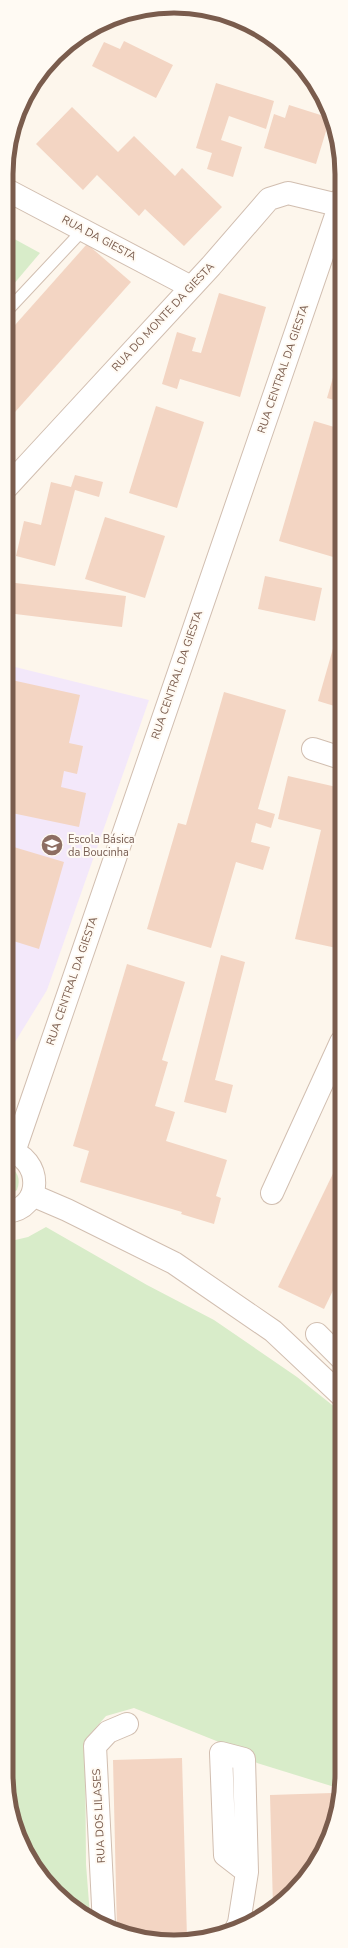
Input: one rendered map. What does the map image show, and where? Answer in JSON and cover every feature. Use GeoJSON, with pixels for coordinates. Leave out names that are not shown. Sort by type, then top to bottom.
{"type":"FeatureCollection","features":[{"type":"Feature","properties":{"kind":"street","name":"RUA DO MONTE DA GIESTA"},"geometry":{"type":"LineString","coordinates":[[13,480],[211,266],[269,199],[288,193],[335,202]]}},
{"type":"Feature","properties":{"kind":"street","name":"RUA DA GIESTA"},"geometry":{"type":"LineString","coordinates":[[13,196],[83,230],[191,286]]}},
{"type":"Feature","properties":{"kind":"street","name":"RUA CENTRAL DA GIESTA"},"geometry":{"type":"LineString","coordinates":[[13,1142],[335,220]]}},
{"type":"Feature","properties":{"kind":"street"},"geometry":{"type":"LineString","coordinates":[[313,749],[335,756]]}},
{"type":"Feature","properties":{"kind":"street"},"geometry":{"type":"LineString","coordinates":[[272,1193],[335,1055]]}},
{"type":"Feature","properties":{"kind":"street"},"geometry":{"type":"LineString","coordinates":[[13,1152],[23,1157],[30,1165],[34,1174],[35,1185],[32,1195],[19,1208],[13,1210]]}},
{"type":"Feature","properties":{"kind":"street"},"geometry":{"type":"LineString","coordinates":[[32,1195],[67,1210],[174,1263],[273,1331],[335,1389]]}},
{"type":"Feature","properties":{"kind":"street"},"geometry":{"type":"LineString","coordinates":[[317,1334],[335,1352]]}},
{"type":"Feature","properties":{"kind":"street","name":"RUA DOS LILASES"},"geometry":{"type":"LineString","coordinates":[[104,1918],[96,1746],[108,1732],[127,1724]]}},
{"type":"Feature","properties":{"kind":"street"},"geometry":{"type":"LineString","coordinates":[[239,1921],[247,1872]]}},
{"type":"Feature","properties":{"kind":"lane"},"geometry":{"type":"LineString","coordinates":[[13,305],[83,230]]}},
{"type":"Feature","properties":{"kind":"shaded area","name":"Escola Básica da Boucinha"},"geometry":{"type":"Polygon","coordinates":[[[13,666],[149,700],[47,990],[13,1045],[13,666]]]}},
{"type":"Feature","properties":{"kind":"green space"},"geometry":{"type":"Polygon","coordinates":[[[13,238],[40,253],[13,285],[13,238]]]}},
{"type":"Feature","properties":{"kind":"green space"},"geometry":{"type":"Polygon","coordinates":[[[13,1169],[18,1175],[19,1182],[17,1190],[13,1193],[13,1169]]]}},
{"type":"Feature","properties":{"kind":"green space"},"geometry":{"type":"Polygon","coordinates":[[[46,1227],[147,1285],[214,1320],[297,1377],[335,1407],[335,1787],[257,1763],[234,1748],[134,1708],[106,1716],[85,1740],[86,1864],[90,1911],[76,1902],[60,1888],[40,1863],[25,1836],[18,1816],[13,1785],[13,1241],[28,1237],[46,1227]]]}},
{"type":"Feature","properties":{"kind":"building"},"geometry":{"type":"Polygon","coordinates":[[[124,41],[173,65],[156,98],[92,66],[104,42],[120,49],[124,41]]]}},
{"type":"Feature","properties":{"kind":"building"},"geometry":{"type":"Polygon","coordinates":[[[216,83],[274,101],[266,129],[229,116],[221,140],[242,147],[233,177],[207,169],[212,153],[196,148],[216,83]]]}},
{"type":"Feature","properties":{"kind":"building"},"geometry":{"type":"Polygon","coordinates":[[[289,105],[324,116],[328,126],[316,164],[264,148],[274,114],[285,118],[289,105]]]}},
{"type":"Feature","properties":{"kind":"building"},"geometry":{"type":"Polygon","coordinates":[[[72,107],[118,152],[134,136],[175,176],[182,168],[222,207],[184,246],[145,209],[139,216],[97,175],[83,190],[36,144],[72,107]]]}},
{"type":"Feature","properties":{"kind":"building"},"geometry":{"type":"Polygon","coordinates":[[[87,244],[131,282],[13,414],[13,327],[87,244]]]}},
{"type":"Feature","properties":{"kind":"building"},"geometry":{"type":"Polygon","coordinates":[[[219,293],[266,307],[240,397],[180,379],[177,389],[162,384],[177,332],[196,338],[192,351],[201,353],[219,293]]]}},
{"type":"Feature","properties":{"kind":"building"},"geometry":{"type":"Polygon","coordinates":[[[335,371],[335,400],[327,398],[335,371]]]}},
{"type":"Feature","properties":{"kind":"building"},"geometry":{"type":"Polygon","coordinates":[[[156,406],[204,422],[177,508],[129,493],[156,406]]]}},
{"type":"Feature","properties":{"kind":"building"},"geometry":{"type":"Polygon","coordinates":[[[314,421],[335,427],[335,558],[279,541],[314,421]]]}},
{"type":"Feature","properties":{"kind":"building"},"geometry":{"type":"Polygon","coordinates":[[[75,475],[103,482],[99,497],[75,490],[55,566],[16,556],[24,521],[41,525],[51,482],[71,487],[75,475]]]}},
{"type":"Feature","properties":{"kind":"building"},"geometry":{"type":"Polygon","coordinates":[[[105,517],[165,536],[145,598],[85,579],[105,517]]]}},
{"type":"Feature","properties":{"kind":"building"},"geometry":{"type":"Polygon","coordinates":[[[265,576],[322,588],[315,621],[258,609],[265,576]]]}},
{"type":"Feature","properties":{"kind":"building"},"geometry":{"type":"Polygon","coordinates":[[[13,583],[126,596],[122,627],[13,614],[13,583]]]}},
{"type":"Feature","properties":{"kind":"building"},"geometry":{"type":"Polygon","coordinates":[[[334,645],[335,645],[335,706],[318,701],[334,645]]]}},
{"type":"Feature","properties":{"kind":"building"},"geometry":{"type":"Polygon","coordinates":[[[13,680],[80,695],[69,743],[83,746],[77,774],[64,771],[61,787],[86,793],[79,827],[13,813],[13,680]]]}},
{"type":"Feature","properties":{"kind":"building"},"geometry":{"type":"Polygon","coordinates":[[[224,692],[286,710],[258,809],[275,814],[271,828],[256,823],[251,842],[270,847],[263,870],[236,862],[211,948],[147,929],[178,823],[186,825],[224,692]]]}},
{"type":"Feature","properties":{"kind":"building"},"geometry":{"type":"Polygon","coordinates":[[[288,776],[335,787],[335,948],[295,939],[321,830],[278,819],[288,776]]]}},
{"type":"Feature","properties":{"kind":"building"},"geometry":{"type":"Polygon","coordinates":[[[13,847],[64,862],[39,949],[13,941],[13,847]]]}},
{"type":"Feature","properties":{"kind":"building"},"geometry":{"type":"Polygon","coordinates":[[[221,955],[245,962],[215,1080],[233,1085],[226,1113],[184,1102],[221,955]]]}},
{"type":"Feature","properties":{"kind":"building"},"geometry":{"type":"Polygon","coordinates":[[[127,964],[185,982],[162,1060],[168,1062],[155,1106],[175,1112],[166,1141],[227,1160],[216,1196],[221,1198],[214,1224],[181,1214],[182,1212],[80,1182],[89,1151],[73,1146],[127,964]]]}},
{"type":"Feature","properties":{"kind":"building"},"geometry":{"type":"Polygon","coordinates":[[[335,1169],[335,1286],[324,1309],[278,1287],[335,1169]]]}},
{"type":"Feature","properties":{"kind":"building"},"geometry":{"type":"Polygon","coordinates":[[[182,1758],[187,1935],[153,1934],[132,1930],[117,1924],[113,1760],[182,1758]]]}},
{"type":"Feature","properties":{"kind":"building"},"geometry":{"type":"Polygon","coordinates":[[[332,1793],[332,1803],[330,1816],[323,1836],[308,1863],[288,1888],[273,1901],[270,1795],[332,1793]]]}},
{"type":"Feature","properties":{"kind":"place","name":"Escola Básica da Boucinha"},"geometry":{"type":"Point","coordinates":[52,845]}}]}
